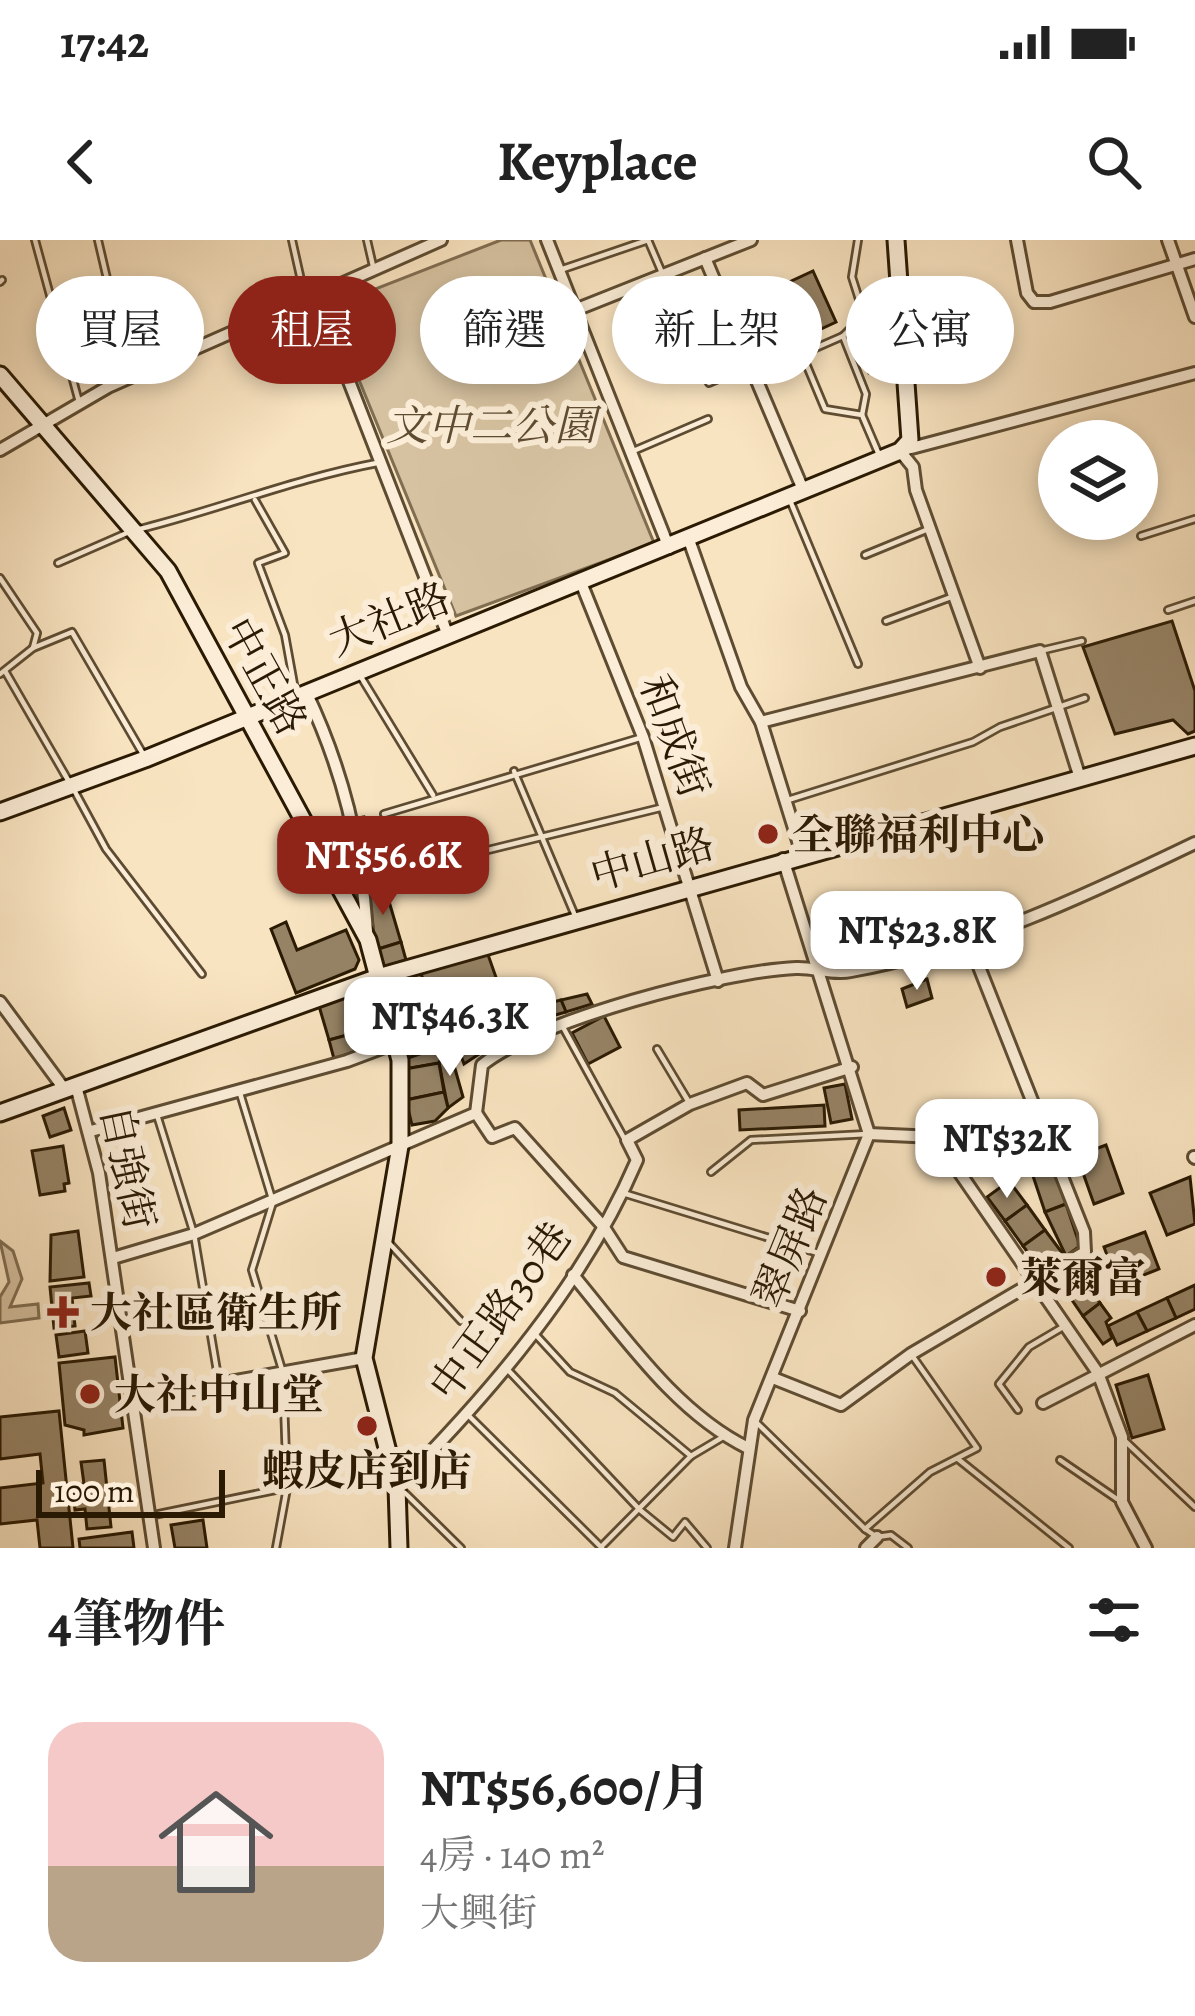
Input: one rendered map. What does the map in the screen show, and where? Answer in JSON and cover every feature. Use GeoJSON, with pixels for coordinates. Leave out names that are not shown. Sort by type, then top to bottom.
{"type":"FeatureCollection","features":[{"type":"Feature","properties":{"kind":"main road"},"geometry":{"type":"LineString","coordinates":[[896,240],[910,440],[901,452]]}},
{"type":"Feature","properties":{"kind":"main road","name":"中正路"},"geometry":{"type":"LineString","coordinates":[[0,375],[168,572],[368,940],[395,1042],[400,1146],[364,1358],[398,1486],[399,1548]]}},
{"type":"Feature","properties":{"kind":"main road","name":"大社路"},"geometry":{"type":"LineString","coordinates":[[0,812],[146,759],[901,452]]}},
{"type":"Feature","properties":{"kind":"main road","name":"中山路"},"geometry":{"type":"LineString","coordinates":[[0,1113],[378,977],[1195,746]]}},
{"type":"Feature","properties":{"kind":"street"},"geometry":{"type":"LineString","coordinates":[[356,276],[417,244],[441,240]]}},
{"type":"Feature","properties":{"kind":"street"},"geometry":{"type":"LineString","coordinates":[[547,240],[560,276]]}},
{"type":"Feature","properties":{"kind":"street"},"geometry":{"type":"LineString","coordinates":[[588,305],[751,240]]}},
{"type":"Feature","properties":{"kind":"street"},"geometry":{"type":"LineString","coordinates":[[1017,240],[1034,302],[1195,259]]}},
{"type":"Feature","properties":{"kind":"street"},"geometry":{"type":"LineString","coordinates":[[1168,240],[1195,317]]}},
{"type":"Feature","properties":{"kind":"street"},"geometry":{"type":"LineString","coordinates":[[705,258],[713,276]]}},
{"type":"Feature","properties":{"kind":"street"},"geometry":{"type":"LineString","coordinates":[[588,343],[669,548]]}},
{"type":"Feature","properties":{"kind":"street"},"geometry":{"type":"LineString","coordinates":[[980,668],[913,467],[901,452],[1195,373]]}},
{"type":"Feature","properties":{"kind":"street"},"geometry":{"type":"LineString","coordinates":[[0,449],[116,384]]}},
{"type":"Feature","properties":{"kind":"street"},"geometry":{"type":"LineString","coordinates":[[345,384],[447,633]]}},
{"type":"Feature","properties":{"kind":"street"},"geometry":{"type":"LineString","coordinates":[[758,384],[796,495]]}},
{"type":"Feature","properties":{"kind":"street"},"geometry":{"type":"LineString","coordinates":[[688,540],[741,687],[761,722],[802,854]]}},
{"type":"Feature","properties":{"kind":"street","name":"和成街"},"geometry":{"type":"LineString","coordinates":[[582,584],[643,737],[718,981]]}},
{"type":"Feature","properties":{"kind":"street"},"geometry":{"type":"LineString","coordinates":[[761,722],[1040,651],[1080,778]]}},
{"type":"Feature","properties":{"kind":"street"},"geometry":{"type":"LineString","coordinates":[[301,694],[332,746],[360,844],[368,940]]}},
{"type":"Feature","properties":{"kind":"street"},"geometry":{"type":"LineString","coordinates":[[800,1311],[622,1257],[603,1226],[514,1128],[492,1137],[476,1113],[482,1065],[501,1049],[561,1024],[718,981],[797,968],[846,973],[968,939],[1056,909],[1195,843]]}},
{"type":"Feature","properties":{"kind":"street"},"geometry":{"type":"LineString","coordinates":[[783,859],[822,971],[869,1134],[935,1137],[1098,1373],[1122,1437],[1122,1502],[1146,1548]]}},
{"type":"Feature","properties":{"kind":"street"},"geometry":{"type":"LineString","coordinates":[[773,1378],[841,1405],[911,1354],[1085,1252],[1084,1232],[968,939]]}},
{"type":"Feature","properties":{"kind":"street","name":"自強街"},"geometry":{"type":"LineString","coordinates":[[0,1002],[70,1088],[91,1131],[154,1548]]}},
{"type":"Feature","properties":{"kind":"street"},"geometry":{"type":"LineString","coordinates":[[91,1131],[395,1042]]}},
{"type":"Feature","properties":{"kind":"street"},"geometry":{"type":"LineString","coordinates":[[690,1104],[747,1083],[764,1095],[852,1067]]}},
{"type":"Feature","properties":{"kind":"street","name":"中正路30巷"},"geometry":{"type":"LineString","coordinates":[[398,1486],[468,1415],[573,1275],[623,1193],[637,1160],[627,1140],[690,1104]]}},
{"type":"Feature","properties":{"kind":"street"},"geometry":{"type":"LineString","coordinates":[[113,1258],[194,1234],[476,1113]]}},
{"type":"Feature","properties":{"kind":"street","name":"翠屏路"},"geometry":{"type":"LineString","coordinates":[[735,1548],[754,1420],[869,1134]]}},
{"type":"Feature","properties":{"kind":"street"},"geometry":{"type":"LineString","coordinates":[[573,1275],[664,1382],[724,1436],[748,1448]]}},
{"type":"Feature","properties":{"kind":"street"},"geometry":{"type":"LineString","coordinates":[[1043,1403],[1195,1325]]}},
{"type":"Feature","properties":{"kind":"street"},"geometry":{"type":"LineString","coordinates":[[134,1400],[364,1358]]}},
{"type":"Feature","properties":{"kind":"street"},"geometry":{"type":"LineString","coordinates":[[866,1548],[877,1537]]}},
{"type":"Feature","properties":{"kind":"lane"},"geometry":{"type":"LineString","coordinates":[[35,240],[79,402]]}},
{"type":"Feature","properties":{"kind":"lane"},"geometry":{"type":"LineString","coordinates":[[98,240],[106,276]]}},
{"type":"Feature","properties":{"kind":"lane"},"geometry":{"type":"LineString","coordinates":[[292,240],[303,276]]}},
{"type":"Feature","properties":{"kind":"lane"},"geometry":{"type":"LineString","coordinates":[[367,240],[374,266]]}},
{"type":"Feature","properties":{"kind":"lane"},"geometry":{"type":"LineString","coordinates":[[558,271],[648,240],[662,274]]}},
{"type":"Feature","properties":{"kind":"lane"},"geometry":{"type":"LineString","coordinates":[[858,240],[852,277],[864,315],[843,335],[802,353],[825,409],[862,415]]}},
{"type":"Feature","properties":{"kind":"lane"},"geometry":{"type":"LineString","coordinates":[[843,335],[866,394],[862,415],[881,460]]}},
{"type":"Feature","properties":{"kind":"lane"},"geometry":{"type":"LineString","coordinates":[[631,452],[708,419]]}},
{"type":"Feature","properties":{"kind":"lane"},"geometry":{"type":"LineString","coordinates":[[58,563],[136,530],[255,500],[316,474],[378,463]]}},
{"type":"Feature","properties":{"kind":"lane"},"geometry":{"type":"LineString","coordinates":[[796,495],[858,664]]}},
{"type":"Feature","properties":{"kind":"lane"},"geometry":{"type":"LineString","coordinates":[[255,500],[285,553],[257,562],[301,694]]}},
{"type":"Feature","properties":{"kind":"lane"},"geometry":{"type":"LineString","coordinates":[[1158,531],[1195,520]]}},
{"type":"Feature","properties":{"kind":"lane"},"geometry":{"type":"LineString","coordinates":[[865,555],[930,528]]}},
{"type":"Feature","properties":{"kind":"lane"},"geometry":{"type":"LineString","coordinates":[[0,578],[37,633],[33,648]]}},
{"type":"Feature","properties":{"kind":"lane"},"geometry":{"type":"LineString","coordinates":[[886,620],[955,596]]}},
{"type":"Feature","properties":{"kind":"lane"},"geometry":{"type":"LineString","coordinates":[[1168,610],[1194,602],[1195,611]]}},
{"type":"Feature","properties":{"kind":"lane"},"geometry":{"type":"LineString","coordinates":[[146,759],[72,632],[33,648],[2,672],[106,849],[202,974]]}},
{"type":"Feature","properties":{"kind":"lane"},"geometry":{"type":"LineString","coordinates":[[1040,651],[1082,641]]}},
{"type":"Feature","properties":{"kind":"lane"},"geometry":{"type":"LineString","coordinates":[[357,671],[433,795]]}},
{"type":"Feature","properties":{"kind":"lane"},"geometry":{"type":"LineString","coordinates":[[783,802],[973,742],[1085,698]]}},
{"type":"Feature","properties":{"kind":"lane"},"geometry":{"type":"LineString","coordinates":[[384,814],[433,795],[643,737]]}},
{"type":"Feature","properties":{"kind":"lane"},"geometry":{"type":"LineString","coordinates":[[514,771],[575,918]]}},
{"type":"Feature","properties":{"kind":"lane"},"geometry":{"type":"LineString","coordinates":[[386,875],[665,807]]}},
{"type":"Feature","properties":{"kind":"lane"},"geometry":{"type":"LineString","coordinates":[[561,1024],[637,1160]]}},
{"type":"Feature","properties":{"kind":"lane"},"geometry":{"type":"LineString","coordinates":[[657,1049],[690,1104]]}},
{"type":"Feature","properties":{"kind":"lane"},"geometry":{"type":"LineString","coordinates":[[239,1090],[273,1202],[252,1270],[283,1373],[287,1488],[276,1548]]}},
{"type":"Feature","properties":{"kind":"lane"},"geometry":{"type":"LineString","coordinates":[[157,1114],[194,1234],[219,1383]]}},
{"type":"Feature","properties":{"kind":"lane"},"geometry":{"type":"LineString","coordinates":[[711,1172],[751,1140],[869,1134]]}},
{"type":"Feature","properties":{"kind":"lane"},"geometry":{"type":"LineString","coordinates":[[623,1193],[823,1255]]}},
{"type":"Feature","properties":{"kind":"lane"},"geometry":{"type":"LineString","coordinates":[[383,1238],[461,1321]]}},
{"type":"Feature","properties":{"kind":"lane"},"geometry":{"type":"LineString","coordinates":[[1018,1410],[999,1384],[1029,1347],[1064,1326]]}},
{"type":"Feature","properties":{"kind":"lane"},"geometry":{"type":"LineString","coordinates":[[532,1331],[570,1372],[615,1393],[691,1456]]}},
{"type":"Feature","properties":{"kind":"lane"},"geometry":{"type":"LineString","coordinates":[[865,1529],[930,1472],[977,1448],[911,1354]]}},
{"type":"Feature","properties":{"kind":"lane"},"geometry":{"type":"LineString","coordinates":[[505,1367],[640,1510],[673,1537],[685,1522],[707,1548]]}},
{"type":"Feature","properties":{"kind":"lane"},"geometry":{"type":"LineString","coordinates":[[468,1415],[600,1547],[691,1456],[724,1436]]}},
{"type":"Feature","properties":{"kind":"lane"},"geometry":{"type":"LineString","coordinates":[[754,1420],[865,1529],[877,1537],[891,1535],[908,1548]]}},
{"type":"Feature","properties":{"kind":"lane"},"geometry":{"type":"LineString","coordinates":[[1122,1437],[1195,1507]]}},
{"type":"Feature","properties":{"kind":"lane"},"geometry":{"type":"LineString","coordinates":[[958,1460],[1069,1548]]}},
{"type":"Feature","properties":{"kind":"lane"},"geometry":{"type":"LineString","coordinates":[[1060,1460],[1122,1502]]}},
{"type":"Feature","properties":{"kind":"lane"},"geometry":{"type":"LineString","coordinates":[[398,1486],[461,1548]]}},
{"type":"Feature","properties":{"kind":"lane"},"geometry":{"type":"LineString","coordinates":[[149,1516],[287,1488]]}},
{"type":"Feature","properties":{"kind":"green space","name":"文中二公園"},"geometry":{"type":"Polygon","coordinates":[[[501,240],[530,240],[545,276],[420,276],[420,384],[588,382],[654,543],[456,616],[361,384],[396,384],[396,281],[501,240]]]}},
{"type":"Feature","properties":{"kind":"green space"},"geometry":{"type":"Polygon","coordinates":[[[0,1241],[13,1251],[22,1279],[10,1307],[38,1304],[39,1318],[0,1323],[0,1297],[9,1282],[0,1241]]]}},
{"type":"Feature","properties":{"kind":"building"},"geometry":{"type":"Polygon","coordinates":[[[822,291],[836,322],[822,328],[822,291]]]}},
{"type":"Feature","properties":{"kind":"building"},"geometry":{"type":"Polygon","coordinates":[[[1172,621],[1195,691],[1195,731],[1188,734],[1173,720],[1115,734],[1083,647],[1172,621]]]}},
{"type":"Feature","properties":{"kind":"building"},"geometry":{"type":"Polygon","coordinates":[[[364,817],[376,855],[366,858],[358,818],[364,817]]]}},
{"type":"Feature","properties":{"kind":"building"},"geometry":{"type":"Polygon","coordinates":[[[376,855],[383,881],[369,887],[366,858],[376,855]]]}},
{"type":"Feature","properties":{"kind":"building"},"geometry":{"type":"Polygon","coordinates":[[[383,881],[401,942],[375,950],[369,887],[383,881]]]}},
{"type":"Feature","properties":{"kind":"building"},"geometry":{"type":"Polygon","coordinates":[[[899,898],[894,932],[881,938],[880,899],[899,898]]]}},
{"type":"Feature","properties":{"kind":"building"},"geometry":{"type":"Polygon","coordinates":[[[286,922],[297,950],[346,930],[359,960],[355,969],[296,993],[271,929],[286,922]]]}},
{"type":"Feature","properties":{"kind":"building"},"geometry":{"type":"Polygon","coordinates":[[[401,942],[406,960],[380,968],[375,950],[401,942]]]}},
{"type":"Feature","properties":{"kind":"building"},"geometry":{"type":"Polygon","coordinates":[[[486,949],[498,983],[432,1006],[420,971],[486,949]]]}},
{"type":"Feature","properties":{"kind":"building"},"geometry":{"type":"Polygon","coordinates":[[[420,971],[432,1006],[392,1021],[388,985],[420,971]]]}},
{"type":"Feature","properties":{"kind":"building"},"geometry":{"type":"Polygon","coordinates":[[[927,979],[932,998],[907,1007],[902,989],[927,979]]]}},
{"type":"Feature","properties":{"kind":"building"},"geometry":{"type":"Polygon","coordinates":[[[367,986],[380,1026],[329,1040],[319,1006],[367,986]]]}},
{"type":"Feature","properties":{"kind":"building"},"geometry":{"type":"Polygon","coordinates":[[[587,994],[592,1004],[566,1012],[561,1000],[587,994]]]}},
{"type":"Feature","properties":{"kind":"building"},"geometry":{"type":"Polygon","coordinates":[[[561,1000],[566,1012],[545,1018],[540,1005],[561,1000]]]}},
{"type":"Feature","properties":{"kind":"building"},"geometry":{"type":"Polygon","coordinates":[[[540,1005],[545,1018],[525,1026],[518,1011],[540,1005]]]}},
{"type":"Feature","properties":{"kind":"building"},"geometry":{"type":"Polygon","coordinates":[[[518,1011],[525,1026],[505,1037],[497,1021],[518,1011]]]}},
{"type":"Feature","properties":{"kind":"building"},"geometry":{"type":"Polygon","coordinates":[[[604,1016],[620,1047],[588,1064],[572,1033],[604,1016]]]}},
{"type":"Feature","properties":{"kind":"building"},"geometry":{"type":"Polygon","coordinates":[[[438,1019],[448,1044],[405,1059],[397,1033],[438,1019]]]}},
{"type":"Feature","properties":{"kind":"building"},"geometry":{"type":"Polygon","coordinates":[[[497,1021],[505,1037],[464,1064],[455,1039],[497,1021]]]}},
{"type":"Feature","properties":{"kind":"building"},"geometry":{"type":"Polygon","coordinates":[[[380,1026],[385,1041],[334,1059],[329,1040],[380,1026]]]}},
{"type":"Feature","properties":{"kind":"building"},"geometry":{"type":"Polygon","coordinates":[[[448,1044],[439,1063],[405,1069],[405,1059],[448,1044]]]}},
{"type":"Feature","properties":{"kind":"building"},"geometry":{"type":"Polygon","coordinates":[[[448,1044],[463,1097],[448,1108],[439,1063],[448,1044]]]}},
{"type":"Feature","properties":{"kind":"building"},"geometry":{"type":"Polygon","coordinates":[[[439,1063],[444,1092],[406,1100],[405,1069],[439,1063]]]}},
{"type":"Feature","properties":{"kind":"building"},"geometry":{"type":"Polygon","coordinates":[[[845,1084],[852,1119],[831,1123],[824,1088],[845,1084]]]}},
{"type":"Feature","properties":{"kind":"building"},"geometry":{"type":"Polygon","coordinates":[[[444,1092],[448,1108],[435,1121],[412,1125],[406,1100],[444,1092]]]}},
{"type":"Feature","properties":{"kind":"building"},"geometry":{"type":"Polygon","coordinates":[[[824,1105],[825,1126],[740,1130],[739,1110],[824,1105]]]}},
{"type":"Feature","properties":{"kind":"building"},"geometry":{"type":"Polygon","coordinates":[[[64,1108],[71,1130],[50,1137],[43,1116],[64,1108]]]}},
{"type":"Feature","properties":{"kind":"building"},"geometry":{"type":"Polygon","coordinates":[[[1106,1145],[1123,1193],[1094,1204],[1077,1156],[1106,1145]]]}},
{"type":"Feature","properties":{"kind":"building"},"geometry":{"type":"Polygon","coordinates":[[[63,1146],[69,1183],[64,1184],[65,1191],[40,1195],[32,1151],[63,1146]]]}},
{"type":"Feature","properties":{"kind":"building"},"geometry":{"type":"Polygon","coordinates":[[[1052,1166],[1066,1204],[1045,1212],[1032,1173],[1052,1166]]]}},
{"type":"Feature","properties":{"kind":"building"},"geometry":{"type":"Polygon","coordinates":[[[1190,1177],[1195,1224],[1167,1235],[1150,1193],[1190,1177]]]}},
{"type":"Feature","properties":{"kind":"building"},"geometry":{"type":"Polygon","coordinates":[[[1009,1181],[1027,1205],[1005,1221],[987,1197],[1009,1181]]]}},
{"type":"Feature","properties":{"kind":"building"},"geometry":{"type":"Polygon","coordinates":[[[1066,1204],[1080,1246],[1066,1256],[1045,1212],[1066,1204]]]}},
{"type":"Feature","properties":{"kind":"building"},"geometry":{"type":"Polygon","coordinates":[[[1027,1205],[1045,1230],[1023,1246],[1005,1221],[1027,1205]]]}},
{"type":"Feature","properties":{"kind":"building"},"geometry":{"type":"Polygon","coordinates":[[[1045,1230],[1063,1254],[1041,1270],[1023,1246],[1045,1230]]]}},
{"type":"Feature","properties":{"kind":"building"},"geometry":{"type":"Polygon","coordinates":[[[78,1231],[84,1277],[50,1281],[51,1235],[78,1231]]]}},
{"type":"Feature","properties":{"kind":"building"},"geometry":{"type":"Polygon","coordinates":[[[1145,1232],[1159,1269],[1118,1285],[1104,1247],[1145,1232]]]}},
{"type":"Feature","properties":{"kind":"building"},"geometry":{"type":"Polygon","coordinates":[[[1080,1275],[1100,1303],[1083,1316],[1063,1287],[1080,1275]]]}},
{"type":"Feature","properties":{"kind":"building","name":"大社區衛生所"},"geometry":{"type":"Polygon","coordinates":[[[89,1283],[91,1296],[72,1298],[75,1326],[54,1328],[50,1287],[89,1283]]]}},
{"type":"Feature","properties":{"kind":"building"},"geometry":{"type":"Polygon","coordinates":[[[1195,1285],[1195,1309],[1176,1318],[1167,1298],[1195,1285]]]}},
{"type":"Feature","properties":{"kind":"building"},"geometry":{"type":"Polygon","coordinates":[[[1167,1298],[1176,1318],[1147,1331],[1137,1312],[1167,1298]]]}},
{"type":"Feature","properties":{"kind":"building"},"geometry":{"type":"Polygon","coordinates":[[[1100,1303],[1111,1318],[1106,1322],[1112,1338],[1103,1344],[1083,1316],[1100,1303]]]}},
{"type":"Feature","properties":{"kind":"building"},"geometry":{"type":"Polygon","coordinates":[[[1137,1312],[1147,1331],[1117,1345],[1108,1326],[1137,1312]]]}},
{"type":"Feature","properties":{"kind":"building"},"geometry":{"type":"Polygon","coordinates":[[[85,1331],[88,1353],[59,1357],[56,1335],[85,1331]]]}},
{"type":"Feature","properties":{"kind":"building","name":"大社中山堂"},"geometry":{"type":"Polygon","coordinates":[[[115,1357],[123,1428],[84,1435],[84,1430],[65,1425],[59,1363],[115,1357]]]}},
{"type":"Feature","properties":{"kind":"building"},"geometry":{"type":"Polygon","coordinates":[[[1148,1375],[1164,1429],[1132,1438],[1116,1385],[1148,1375]]]}},
{"type":"Feature","properties":{"kind":"building"},"geometry":{"type":"Polygon","coordinates":[[[59,1411],[73,1548],[40,1548],[37,1520],[0,1524],[0,1488],[43,1483],[40,1454],[0,1459],[0,1417],[59,1411]]]}},
{"type":"Feature","properties":{"kind":"building"},"geometry":{"type":"Polygon","coordinates":[[[104,1460],[111,1527],[87,1529],[85,1509],[75,1510],[72,1485],[84,1484],[81,1462],[104,1460]]]}},
{"type":"Feature","properties":{"kind":"building"},"geometry":{"type":"Polygon","coordinates":[[[203,1520],[207,1548],[175,1548],[171,1525],[203,1520]]]}},
{"type":"Feature","properties":{"kind":"building"},"geometry":{"type":"Polygon","coordinates":[[[132,1532],[134,1548],[80,1548],[79,1539],[132,1532]]]}},
{"type":"Feature","properties":{"kind":"place","name":"全聯福利中心"},"geometry":{"type":"Point","coordinates":[768,834]}},
{"type":"Feature","properties":{"kind":"place","name":"萊爾富"},"geometry":{"type":"Point","coordinates":[996,1277]}},
{"type":"Feature","properties":{"kind":"place","name":"大社區衛生所"},"geometry":{"type":"Point","coordinates":[63,1312]}},
{"type":"Feature","properties":{"kind":"place","name":"大社中山堂"},"geometry":{"type":"Point","coordinates":[90,1394]}},
{"type":"Feature","properties":{"kind":"place","name":"蝦皮店到店"},"geometry":{"type":"Point","coordinates":[367,1426]}}]}
